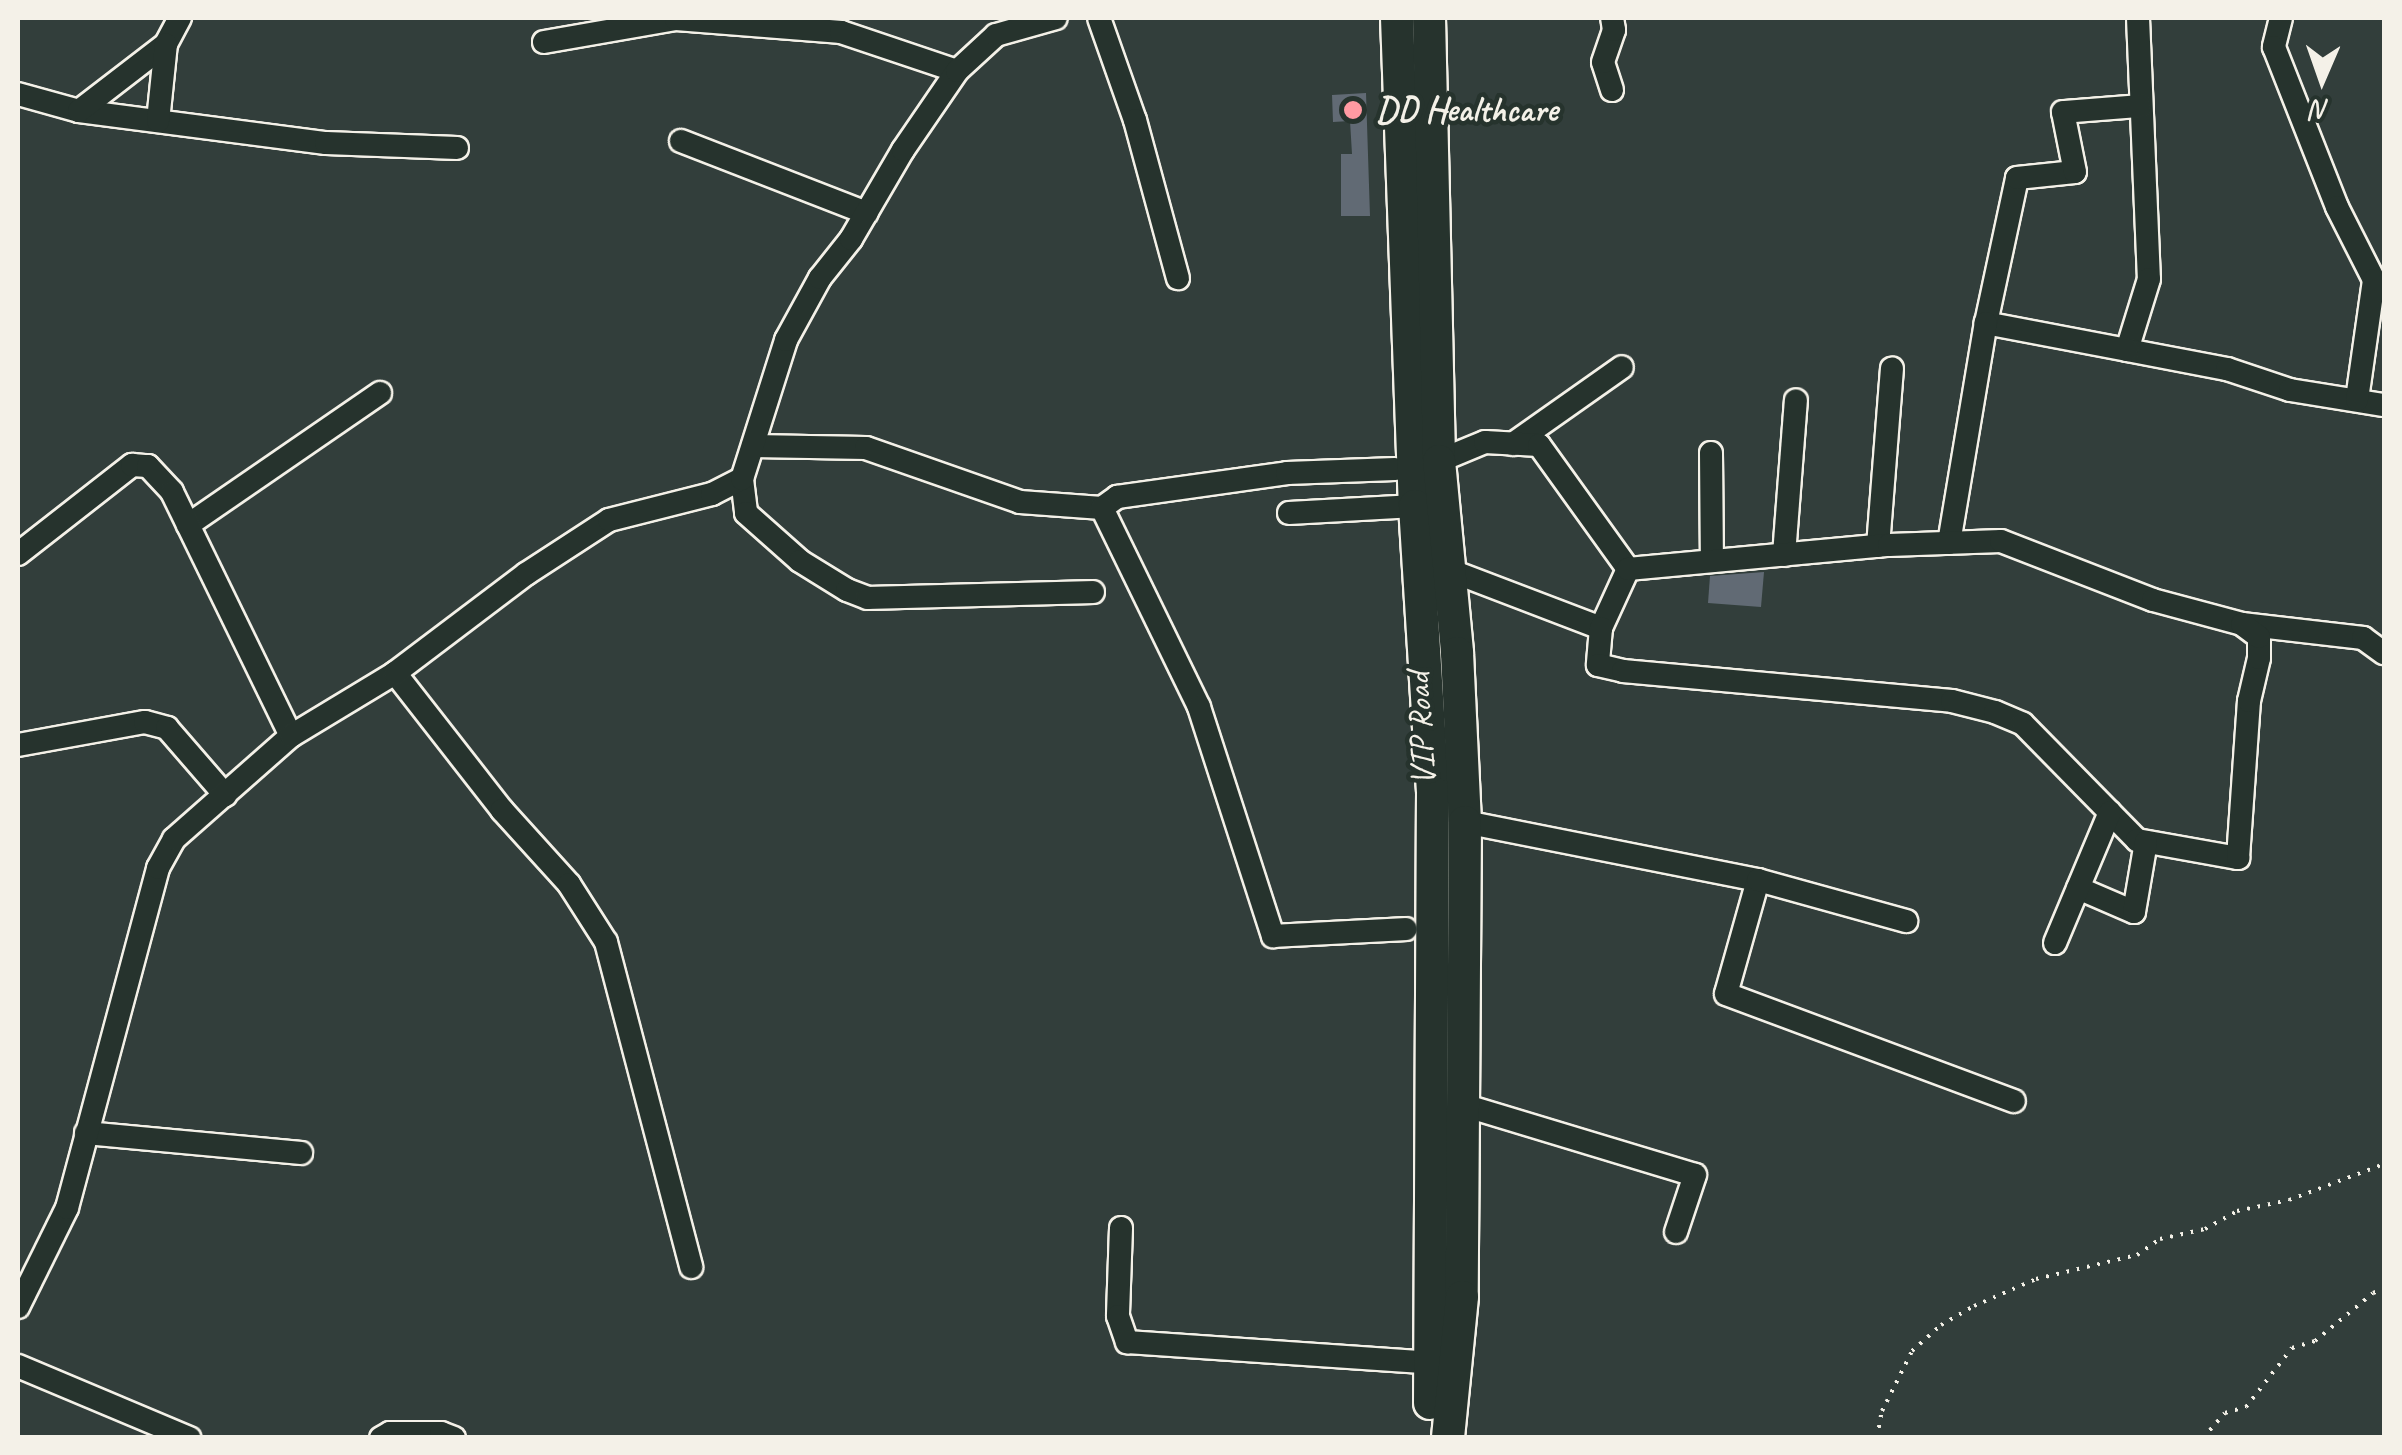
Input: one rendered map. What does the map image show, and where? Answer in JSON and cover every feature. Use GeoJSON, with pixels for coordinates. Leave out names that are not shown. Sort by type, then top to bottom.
{"type":"FeatureCollection","features":[{"type":"Feature","properties":{"kind":"main road","name":"VIP Road"},"geometry":{"type":"LineString","coordinates":[[1396,18],[1415,506],[1434,792],[1433,1363],[1427,1438]]}},
{"type":"Feature","properties":{"kind":"main road","name":"VIP Road"},"geometry":{"type":"LineString","coordinates":[[1429,18],[1439,461],[1466,822],[1462,1296],[1448,1438]]}},
{"type":"Feature","properties":{"kind":"street"},"geometry":{"type":"LineString","coordinates":[[158,121],[166,44],[180,18]]}},
{"type":"Feature","properties":{"kind":"street"},"geometry":{"type":"LineString","coordinates":[[1056,18],[996,26],[957,71],[820,278],[786,340],[742,480],[746,514],[800,561],[868,598],[1093,592]]}},
{"type":"Feature","properties":{"kind":"street"},"geometry":{"type":"LineString","coordinates":[[1099,18],[1140,138],[1178,278]]}},
{"type":"Feature","properties":{"kind":"street"},"geometry":{"type":"LineString","coordinates":[[1612,18],[1614,30],[1603,62],[1612,90]]}},
{"type":"Feature","properties":{"kind":"street"},"geometry":{"type":"LineString","coordinates":[[2127,350],[2149,279],[2138,18]]}},
{"type":"Feature","properties":{"kind":"street"},"geometry":{"type":"LineString","coordinates":[[2282,18],[2274,47],[2337,207],[2379,280],[2356,400]]}},
{"type":"Feature","properties":{"kind":"street"},"geometry":{"type":"LineString","coordinates":[[544,42],[676,19],[694,20],[841,32],[957,71]]}},
{"type":"Feature","properties":{"kind":"street"},"geometry":{"type":"LineString","coordinates":[[79,111],[166,44]]}},
{"type":"Feature","properties":{"kind":"street"},"geometry":{"type":"LineString","coordinates":[[19,98],[79,111],[326,143],[457,148]]}},
{"type":"Feature","properties":{"kind":"street"},"geometry":{"type":"LineString","coordinates":[[1949,543],[1986,324],[2017,178],[2074,172],[2064,112],[2140,106]]}},
{"type":"Feature","properties":{"kind":"street"},"geometry":{"type":"LineString","coordinates":[[680,141],[867,212]]}},
{"type":"Feature","properties":{"kind":"street"},"geometry":{"type":"LineString","coordinates":[[1986,324],[2226,370],[2290,390],[2384,404]]}},
{"type":"Feature","properties":{"kind":"street"},"geometry":{"type":"LineString","coordinates":[[1514,444],[1622,367]]}},
{"type":"Feature","properties":{"kind":"street"},"geometry":{"type":"LineString","coordinates":[[1878,546],[1892,369]]}},
{"type":"Feature","properties":{"kind":"street"},"geometry":{"type":"LineString","coordinates":[[188,525],[380,393]]}},
{"type":"Feature","properties":{"kind":"street"},"geometry":{"type":"LineString","coordinates":[[1784,555],[1796,400]]}},
{"type":"Feature","properties":{"kind":"street"},"geometry":{"type":"LineString","coordinates":[[1439,461],[1485,442],[1539,445],[1628,568]]}},
{"type":"Feature","properties":{"kind":"street"},"geometry":{"type":"LineString","coordinates":[[753,446],[866,448],[1020,502],[1102,508],[1117,497],[1268,476],[1394,469]]}},
{"type":"Feature","properties":{"kind":"street"},"geometry":{"type":"LineString","coordinates":[[1712,453],[1712,561]]}},
{"type":"Feature","properties":{"kind":"street"},"geometry":{"type":"LineString","coordinates":[[18,554],[132,465],[148,466],[172,492],[291,736]]}},
{"type":"Feature","properties":{"kind":"street"},"geometry":{"type":"LineString","coordinates":[[18,1306],[67,1208],[135,966],[158,868],[174,839],[291,736],[395,673],[526,574],[609,520],[712,494],[742,480]]}},
{"type":"Feature","properties":{"kind":"street"},"geometry":{"type":"LineString","coordinates":[[1289,513],[1415,506]]}},
{"type":"Feature","properties":{"kind":"street"},"geometry":{"type":"LineString","coordinates":[[1102,508],[1199,707],[1273,936],[1406,929]]}},
{"type":"Feature","properties":{"kind":"street"},"geometry":{"type":"LineString","coordinates":[[1628,568],[1878,546],[2001,541],[2153,600],[2242,624],[2363,638],[2384,653]]}},
{"type":"Feature","properties":{"kind":"street"},"geometry":{"type":"LineString","coordinates":[[1628,568],[1601,628],[1598,666],[1952,702],[1995,712],[2023,724],[2137,840],[2238,858],[2250,702],[2259,658],[2259,637],[2242,624]]}},
{"type":"Feature","properties":{"kind":"street"},"geometry":{"type":"LineString","coordinates":[[1449,570],[1601,628]]}},
{"type":"Feature","properties":{"kind":"street"},"geometry":{"type":"LineString","coordinates":[[395,673],[502,810],[569,884],[606,942],[692,1267]]}},
{"type":"Feature","properties":{"kind":"street"},"geometry":{"type":"LineString","coordinates":[[18,745],[146,722],[166,728],[225,794]]}},
{"type":"Feature","properties":{"kind":"street"},"geometry":{"type":"LineString","coordinates":[[2055,943],[2110,812]]}},
{"type":"Feature","properties":{"kind":"street"},"geometry":{"type":"LineString","coordinates":[[1466,822],[1758,880],[1906,921]]}},
{"type":"Feature","properties":{"kind":"street"},"geometry":{"type":"LineString","coordinates":[[2078,888],[2134,912],[2146,842]]}},
{"type":"Feature","properties":{"kind":"street"},"geometry":{"type":"LineString","coordinates":[[1758,880],[1726,994],[2014,1100]]}},
{"type":"Feature","properties":{"kind":"street"},"geometry":{"type":"LineString","coordinates":[[1463,1105],[1695,1175],[1676,1232]]}},
{"type":"Feature","properties":{"kind":"street"},"geometry":{"type":"LineString","coordinates":[[86,1133],[301,1154]]}},
{"type":"Feature","properties":{"kind":"street"},"geometry":{"type":"LineString","coordinates":[[1121,1228],[1118,1316],[1127,1342],[1166,1348],[1433,1363]]}},
{"type":"Feature","properties":{"kind":"street"},"geometry":{"type":"LineString","coordinates":[[18,1366],[188,1438]]}},
{"type":"Feature","properties":{"kind":"street"},"geometry":{"type":"LineString","coordinates":[[381,1438],[390,1433],[441,1433],[454,1438]]}},
{"type":"Feature","properties":{"kind":"path"},"geometry":{"type":"LineString","coordinates":[[1877,1438],[1882,1411],[1912,1351],[1941,1325],[1974,1306],[2036,1279],[2137,1255],[2160,1239],[2205,1230],[2236,1211],[2289,1200],[2384,1164]]}},
{"type":"Feature","properties":{"kind":"path"},"geometry":{"type":"LineString","coordinates":[[2203,1438],[2225,1413],[2246,1407],[2292,1348],[2316,1341],[2373,1292],[2384,1289]]}},
{"type":"Feature","properties":{"kind":"building"},"geometry":{"type":"Polygon","coordinates":[[[1366,93],[1370,216],[1341,216],[1341,154],[1352,154],[1350,121],[1333,122],[1332,95],[1366,93]]]}},
{"type":"Feature","properties":{"kind":"building"},"geometry":{"type":"Polygon","coordinates":[[[1764,572],[1761,607],[1708,603],[1710,576],[1764,572]]]}},
{"type":"Feature","properties":{"kind":"place","name":"DD Healthcare"},"geometry":{"type":"Point","coordinates":[1353,110]}}]}
